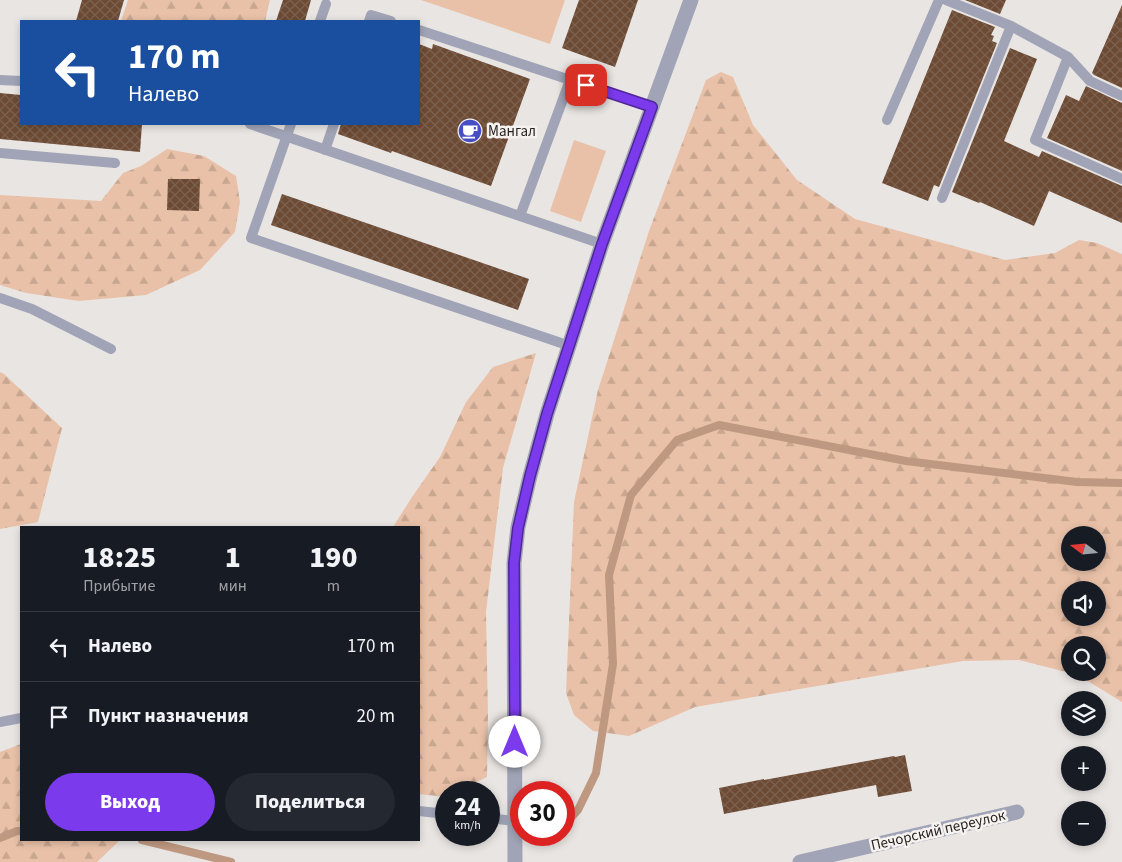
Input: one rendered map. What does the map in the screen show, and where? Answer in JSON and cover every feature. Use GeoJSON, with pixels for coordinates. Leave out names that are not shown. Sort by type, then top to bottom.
{"type":"FeatureCollection","features":[{"type":"Feature","properties":{"kind":"street"},"geometry":{"type":"LineString","coordinates":[[515,781],[514,563],[518,528],[547,414],[602,244],[691,0]]}},
{"type":"Feature","properties":{"kind":"street","name":"Печорский переулок"},"geometry":{"type":"LineString","coordinates":[[800,862],[1017,812]]}},
{"type":"Feature","properties":{"kind":"street"},"geometry":{"type":"LineString","coordinates":[[515,846],[515,862]]}},
{"type":"Feature","properties":{"kind":"lane"},"geometry":{"type":"LineString","coordinates":[[887,120],[939,0]]}},
{"type":"Feature","properties":{"kind":"lane"},"geometry":{"type":"LineString","coordinates":[[946,0],[1012,26],[1068,57],[1090,80],[1122,96]]}},
{"type":"Feature","properties":{"kind":"lane"},"geometry":{"type":"LineString","coordinates":[[320,20],[326,4]]}},
{"type":"Feature","properties":{"kind":"lane"},"geometry":{"type":"LineString","coordinates":[[369,20],[371,15],[388,20]]}},
{"type":"Feature","properties":{"kind":"lane"},"geometry":{"type":"LineString","coordinates":[[942,198],[1012,26]]}},
{"type":"Feature","properties":{"kind":"lane"},"geometry":{"type":"LineString","coordinates":[[420,30],[652,107]]}},
{"type":"Feature","properties":{"kind":"lane"},"geometry":{"type":"LineString","coordinates":[[1068,57],[1035,140],[1122,178]]}},
{"type":"Feature","properties":{"kind":"lane"},"geometry":{"type":"LineString","coordinates":[[0,80],[20,81]]}},
{"type":"Feature","properties":{"kind":"lane"},"geometry":{"type":"LineString","coordinates":[[520,216],[570,80]]}},
{"type":"Feature","properties":{"kind":"lane"},"geometry":{"type":"LineString","coordinates":[[253,125],[602,244]]}},
{"type":"Feature","properties":{"kind":"lane"},"geometry":{"type":"LineString","coordinates":[[291,125],[251,238],[570,346]]}},
{"type":"Feature","properties":{"kind":"lane"},"geometry":{"type":"LineString","coordinates":[[325,150],[334,125]]}},
{"type":"Feature","properties":{"kind":"lane"},"geometry":{"type":"LineString","coordinates":[[0,153],[115,163]]}},
{"type":"Feature","properties":{"kind":"lane"},"geometry":{"type":"LineString","coordinates":[[0,298],[32,309],[111,349]]}},
{"type":"Feature","properties":{"kind":"lane"},"geometry":{"type":"LineString","coordinates":[[0,722],[20,718]]}},
{"type":"Feature","properties":{"kind":"lane"},"geometry":{"type":"LineString","coordinates":[[420,811],[435,813]]}},
{"type":"Feature","properties":{"kind":"green space"},"geometry":{"type":"Polygon","coordinates":[[[128,0],[270,0],[265,20],[121,20],[128,0]]]}},
{"type":"Feature","properties":{"kind":"green space"},"geometry":{"type":"Polygon","coordinates":[[[421,0],[565,0],[550,44],[421,0]]]}},
{"type":"Feature","properties":{"kind":"green space"},"geometry":{"type":"Polygon","coordinates":[[[721,72],[733,77],[753,125],[797,180],[855,219],[1005,260],[1055,253],[1079,240],[1097,243],[1122,254],[1122,702],[1088,681],[1106,681],[1106,636],[1061,636],[1061,671],[1019,660],[963,661],[695,707],[629,736],[593,731],[574,715],[566,693],[574,502],[598,390],[649,231],[706,80],[721,72]]]}},
{"type":"Feature","properties":{"kind":"green space"},"geometry":{"type":"Polygon","coordinates":[[[574,140],[606,151],[581,222],[550,211],[574,140]]]}},
{"type":"Feature","properties":{"kind":"green space"},"geometry":{"type":"Polygon","coordinates":[[[167,149],[204,156],[236,176],[240,202],[235,232],[200,270],[146,295],[79,301],[26,293],[0,285],[0,195],[101,201],[123,173],[141,166],[167,149]]]}},
{"type":"Feature","properties":{"kind":"green space"},"geometry":{"type":"Polygon","coordinates":[[[536,353],[503,468],[486,612],[487,777],[479,781],[435,781],[435,796],[420,794],[420,526],[394,526],[440,457],[466,402],[493,367],[536,353]]]}},
{"type":"Feature","properties":{"kind":"green space"},"geometry":{"type":"Polygon","coordinates":[[[0,372],[62,428],[38,522],[0,529],[0,372]]]}},
{"type":"Feature","properties":{"kind":"green space"},"geometry":{"type":"Polygon","coordinates":[[[20,744],[20,841],[118,842],[97,862],[0,862],[0,752],[20,744]]]}},
{"type":"Feature","properties":{"kind":"building"},"geometry":{"type":"Polygon","coordinates":[[[82,0],[124,0],[118,20],[76,20],[82,0]]]}},
{"type":"Feature","properties":{"kind":"building"},"geometry":{"type":"Polygon","coordinates":[[[283,0],[311,0],[305,20],[276,20],[283,0]]]}},
{"type":"Feature","properties":{"kind":"building"},"geometry":{"type":"Polygon","coordinates":[[[579,0],[638,0],[615,67],[562,48],[579,0]]]}},
{"type":"Feature","properties":{"kind":"building"},"geometry":{"type":"Polygon","coordinates":[[[965,0],[1006,0],[1000,14],[965,0]]]}},
{"type":"Feature","properties":{"kind":"building"},"geometry":{"type":"Polygon","coordinates":[[[1122,5],[1122,88],[1092,73],[1122,5]]]}},
{"type":"Feature","properties":{"kind":"building"},"geometry":{"type":"Polygon","coordinates":[[[952,10],[995,27],[991,35],[994,36],[992,41],[997,43],[939,187],[934,185],[928,201],[882,183],[952,10]]]}},
{"type":"Feature","properties":{"kind":"building","name":"Мангал"},"geometry":{"type":"Polygon","coordinates":[[[420,44],[432,49],[433,44],[530,79],[491,186],[338,134],[341,125],[420,125],[420,44]]]}},
{"type":"Feature","properties":{"kind":"building"},"geometry":{"type":"Polygon","coordinates":[[[1010,48],[1037,59],[1004,141],[1039,157],[1042,151],[1122,186],[1122,223],[1049,191],[1034,226],[952,192],[1010,48]]]}},
{"type":"Feature","properties":{"kind":"building"},"geometry":{"type":"Polygon","coordinates":[[[1086,86],[1122,103],[1122,171],[1047,138],[1066,95],[1079,101],[1086,86]]]}},
{"type":"Feature","properties":{"kind":"building"},"geometry":{"type":"Polygon","coordinates":[[[0,93],[20,95],[20,125],[142,125],[140,152],[0,139],[0,93]]]}},
{"type":"Feature","properties":{"kind":"building"},"geometry":{"type":"Polygon","coordinates":[[[168,179],[200,179],[199,211],[167,210],[168,179]]]}},
{"type":"Feature","properties":{"kind":"building"},"geometry":{"type":"Polygon","coordinates":[[[282,194],[529,279],[518,310],[271,225],[282,194]]]}},
{"type":"Feature","properties":{"kind":"building"},"geometry":{"type":"Polygon","coordinates":[[[905,755],[912,791],[878,797],[876,785],[724,814],[719,788],[905,755]]]}},
{"type":"Feature","properties":{"kind":"waterway"},"geometry":{"type":"LineString","coordinates":[[575,813],[596,773],[613,664],[609,575],[631,495],[677,440],[719,425],[906,461],[1077,482],[1122,483]]}},
{"type":"Feature","properties":{"kind":"waterway"},"geometry":{"type":"LineString","coordinates":[[0,838],[20,831]]}},
{"type":"Feature","properties":{"kind":"waterway"},"geometry":{"type":"LineString","coordinates":[[146,841],[231,862]]}},
{"type":"Feature","properties":{"kind":"place","name":"Мангал"},"geometry":{"type":"Point","coordinates":[470,131]}},
{"type":"Feature","properties":{"kind":"route"},"geometry":{"type":"LineString","coordinates":[[515,742],[514,563],[518,528],[547,414],[602,244],[652,107],[586,85]]}}]}
